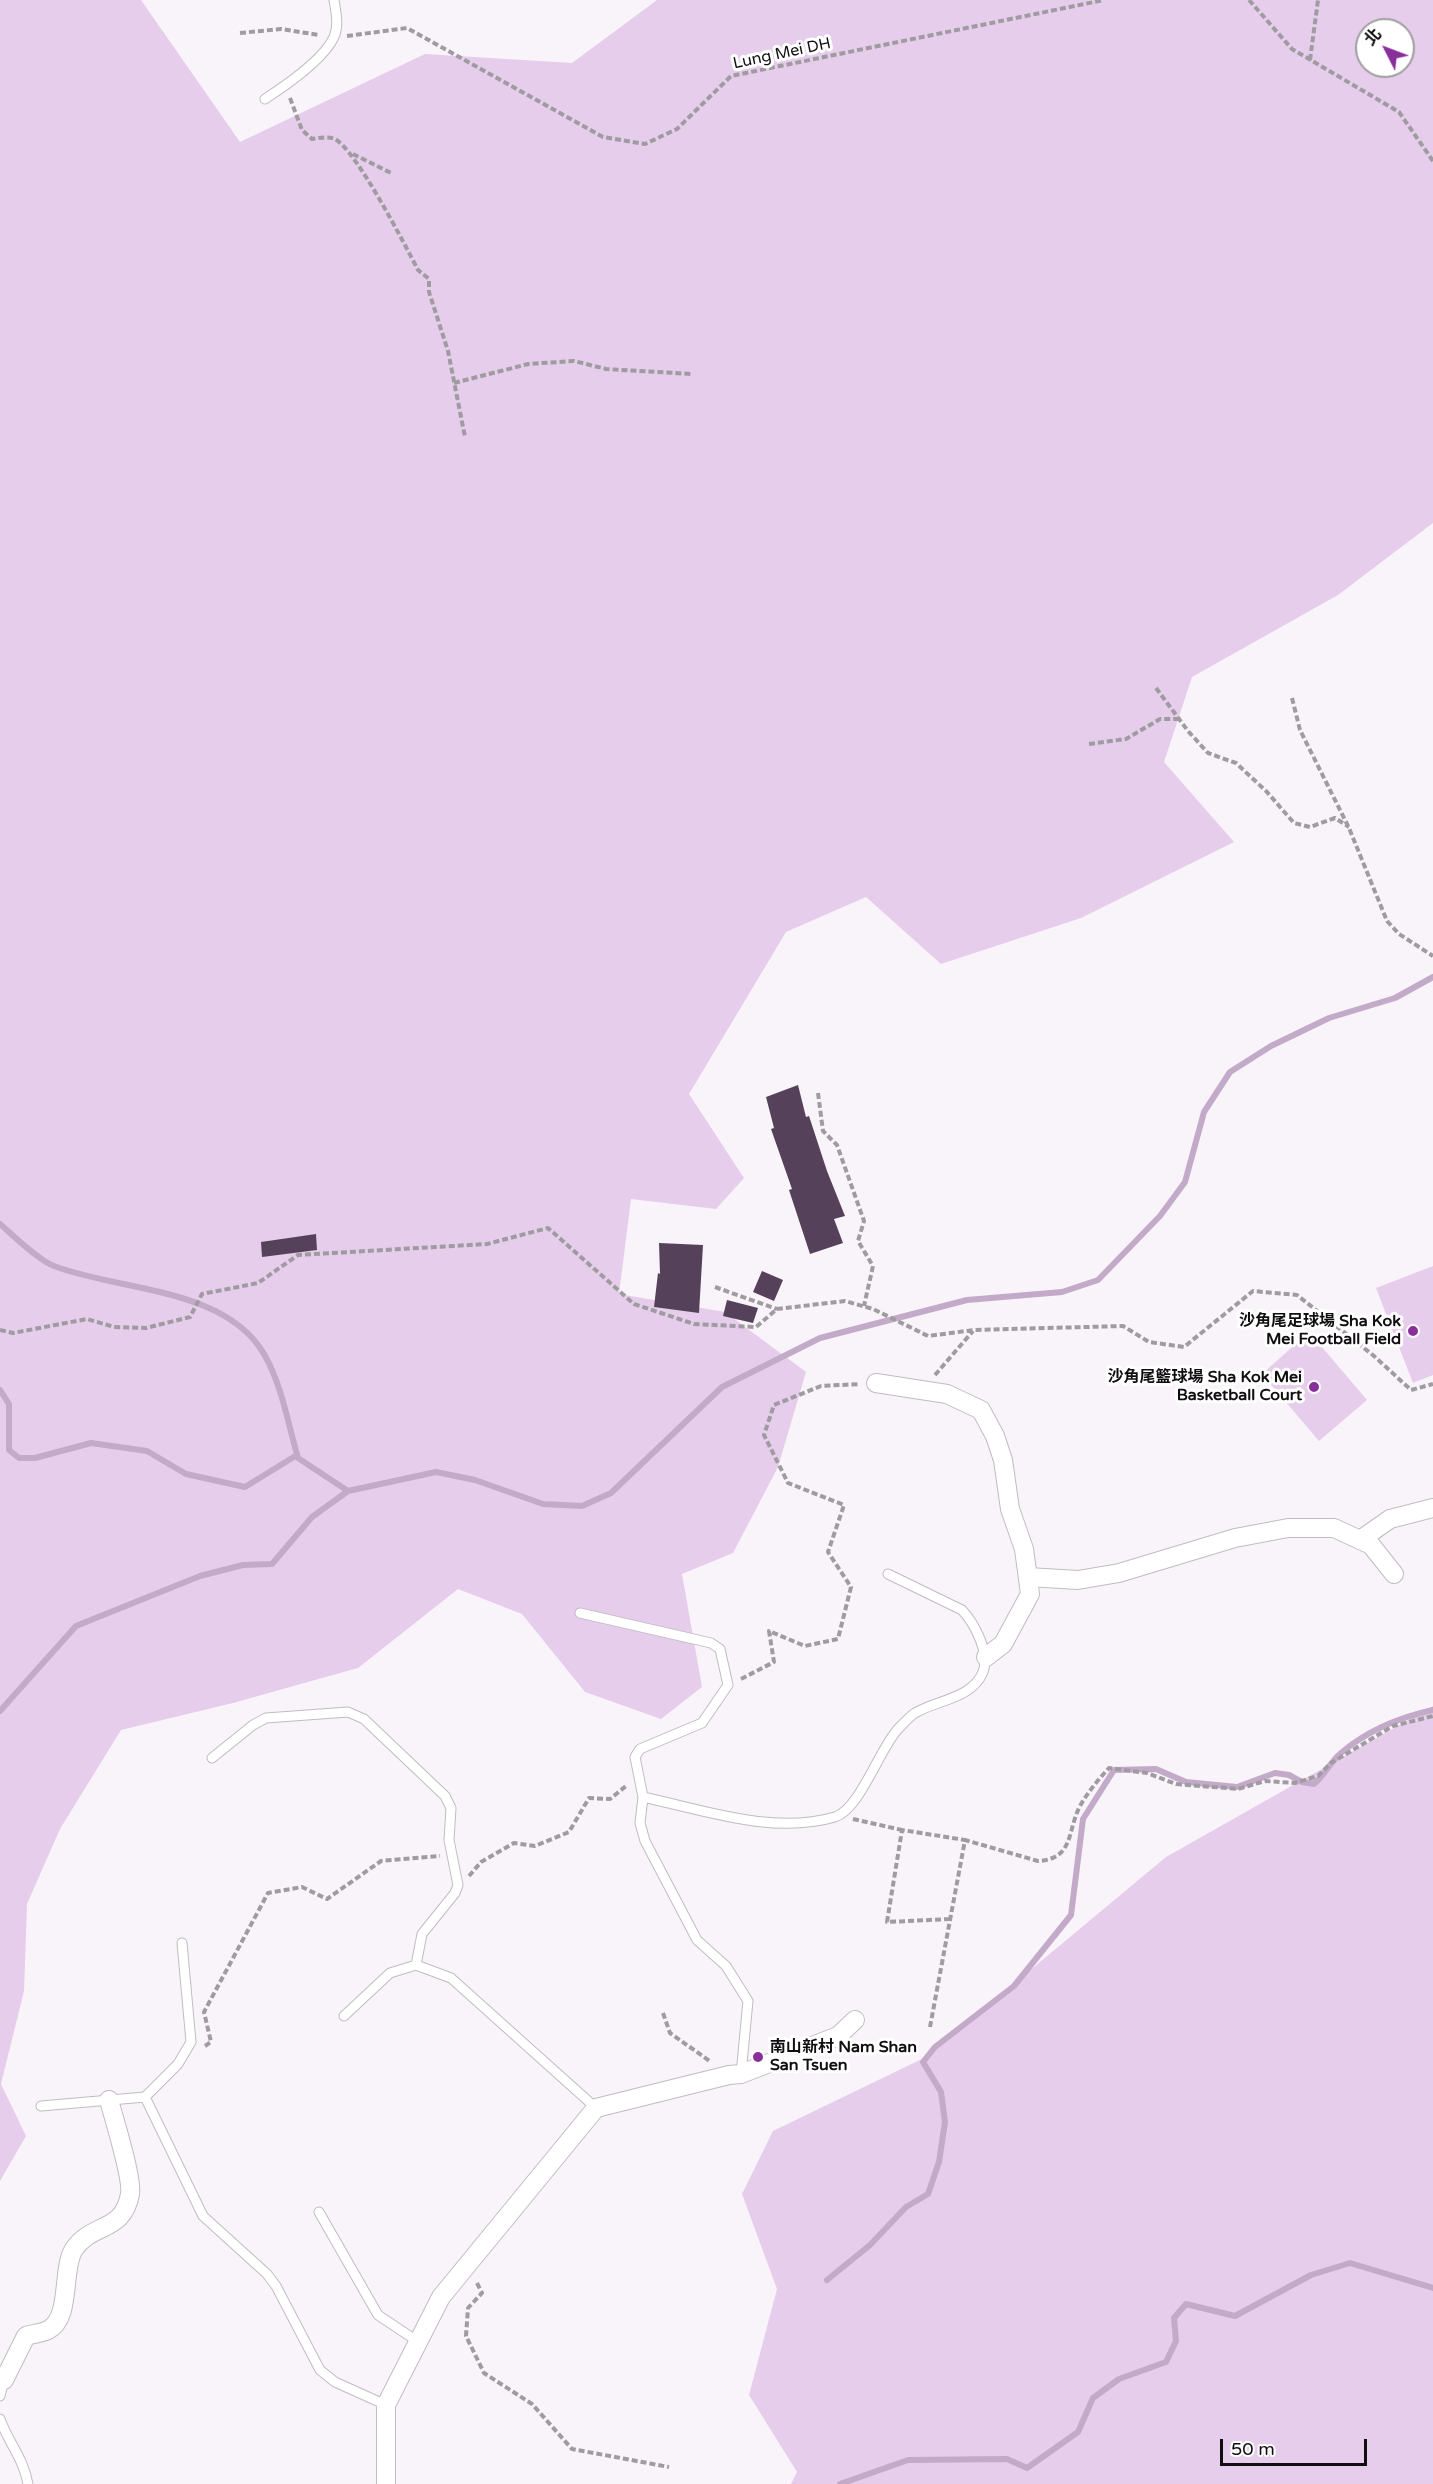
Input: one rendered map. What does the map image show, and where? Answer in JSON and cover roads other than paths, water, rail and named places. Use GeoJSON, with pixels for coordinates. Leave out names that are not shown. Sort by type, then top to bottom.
{"type":"FeatureCollection","features":[{"type":"Feature","properties":{"kind":"street"},"geometry":{"type":"LineString","coordinates":[[876,1383],[946,1394],[981,1410],[995,1436],[1003,1460],[1010,1509],[1024,1549],[1030,1594],[1003,1644],[986,1657]]}},
{"type":"Feature","properties":{"kind":"street"},"geometry":{"type":"LineString","coordinates":[[1360,1540],[1390,1519],[1433,1508]]}},
{"type":"Feature","properties":{"kind":"street"},"geometry":{"type":"LineString","coordinates":[[1028,1577],[1078,1580],[1119,1573],[1234,1538],[1288,1528],[1334,1528],[1371,1545],[1394,1574]]}},
{"type":"Feature","properties":{"kind":"street"},"geometry":{"type":"LineString","coordinates":[[386,2484],[386,2405],[399,2384],[417,2341],[441,2297],[596,2108],[735,2074],[838,2036],[855,2020]]}},
{"type":"Feature","properties":{"kind":"street"},"geometry":{"type":"LineString","coordinates":[[2,2388],[26,2336],[49,2330],[61,2314],[73,2251],[81,2241],[95,2232],[115,2224],[126,2211],[131,2191],[109,2100]]}},
{"type":"Feature","properties":{"kind":"lane"},"geometry":{"type":"LineString","coordinates":[[265,99],[319,56],[333,37],[337,22],[334,0]]}},
{"type":"Feature","properties":{"kind":"lane"},"geometry":{"type":"LineString","coordinates":[[643,1797],[767,1824],[838,1816],[851,1804],[896,1732],[914,1713],[956,1697],[975,1684],[983,1673],[986,1657],[969,1617],[962,1610],[888,1574]]}},
{"type":"Feature","properties":{"kind":"lane"},"geometry":{"type":"LineString","coordinates":[[580,1613],[711,1642],[720,1649],[728,1685],[702,1723],[640,1749],[635,1757],[643,1797],[640,1823],[645,1841],[697,1940],[726,1966],[748,2001],[735,2074]]}},
{"type":"Feature","properties":{"kind":"lane"},"geometry":{"type":"LineString","coordinates":[[212,1758],[253,1725],[266,1718],[348,1712],[364,1719],[445,1796],[451,1808],[449,1840],[457,1877],[455,1893],[422,1934],[416,1965]]}},
{"type":"Feature","properties":{"kind":"lane"},"geometry":{"type":"LineString","coordinates":[[41,2106],[145,2097],[186,2055],[191,2042],[182,1943]]}},
{"type":"Feature","properties":{"kind":"lane"},"geometry":{"type":"LineString","coordinates":[[344,2016],[390,1973],[416,1965],[451,1978],[596,2108]]}},
{"type":"Feature","properties":{"kind":"lane"},"geometry":{"type":"LineString","coordinates":[[145,2097],[203,2216],[267,2274],[276,2286],[320,2370],[335,2382],[386,2405]]}},
{"type":"Feature","properties":{"kind":"lane"},"geometry":{"type":"LineString","coordinates":[[319,2212],[378,2315],[417,2341]]}},
{"type":"Feature","properties":{"kind":"lane"},"geometry":{"type":"LineString","coordinates":[[0,2420],[4,2432],[20,2454],[28,2484]]}},
{"type":"Feature","properties":{"kind":"waterway"},"geometry":{"type":"LineString","coordinates":[[0,1711],[76,1626],[200,1576],[243,1565],[272,1564],[312,1517],[348,1491],[436,1472],[475,1480],[543,1504],[582,1506],[611,1493],[722,1387],[820,1338],[967,1300],[1062,1292],[1098,1280],[1160,1216],[1185,1182],[1204,1112],[1230,1072],[1271,1046],[1329,1018],[1395,998],[1433,977]]}},
{"type":"Feature","properties":{"kind":"waterway"},"geometry":{"type":"LineString","coordinates":[[0,1224],[34,1253],[54,1266],[198,1303],[224,1316],[246,1332],[264,1354],[276,1379],[298,1458],[348,1491]]}},
{"type":"Feature","properties":{"kind":"waterway"},"geometry":{"type":"LineString","coordinates":[[0,1390],[9,1404],[9,1450],[19,1458],[35,1458],[91,1443],[147,1451],[186,1474],[245,1487],[297,1455]]}},
{"type":"Feature","properties":{"kind":"waterway"},"geometry":{"type":"LineString","coordinates":[[827,2280],[870,2245],[906,2207],[928,2194],[939,2162],[945,2122],[941,2092],[923,2062],[935,2047],[1014,1986],[1071,1915],[1083,1819],[1114,1770],[1156,1769],[1186,1782],[1237,1787],[1275,1773],[1289,1775],[1302,1782],[1314,1784],[1337,1757],[1362,1738],[1397,1721],[1433,1710]]}},
{"type":"Feature","properties":{"kind":"waterway"},"geometry":{"type":"LineString","coordinates":[[840,2484],[908,2460],[1007,2459],[1027,2468],[1078,2432],[1093,2398],[1119,2379],[1166,2362],[1176,2341],[1174,2318],[1186,2304],[1235,2316],[1311,2275],[1350,2263],[1433,2288]]}},
{"type":"Feature","properties":{"kind":"place","name":"沙角尾足球場 Sha Kok Mei Football Field"},"geometry":{"type":"Point","coordinates":[1413,1331]}},
{"type":"Feature","properties":{"kind":"place","name":"沙角尾籃球場 Sha Kok Mei Basketball Court"},"geometry":{"type":"Point","coordinates":[1314,1387]}},
{"type":"Feature","properties":{"kind":"place","name":"南山新村 Nam Shan San Tsuen"},"geometry":{"type":"Point","coordinates":[758,2057]}}]}
